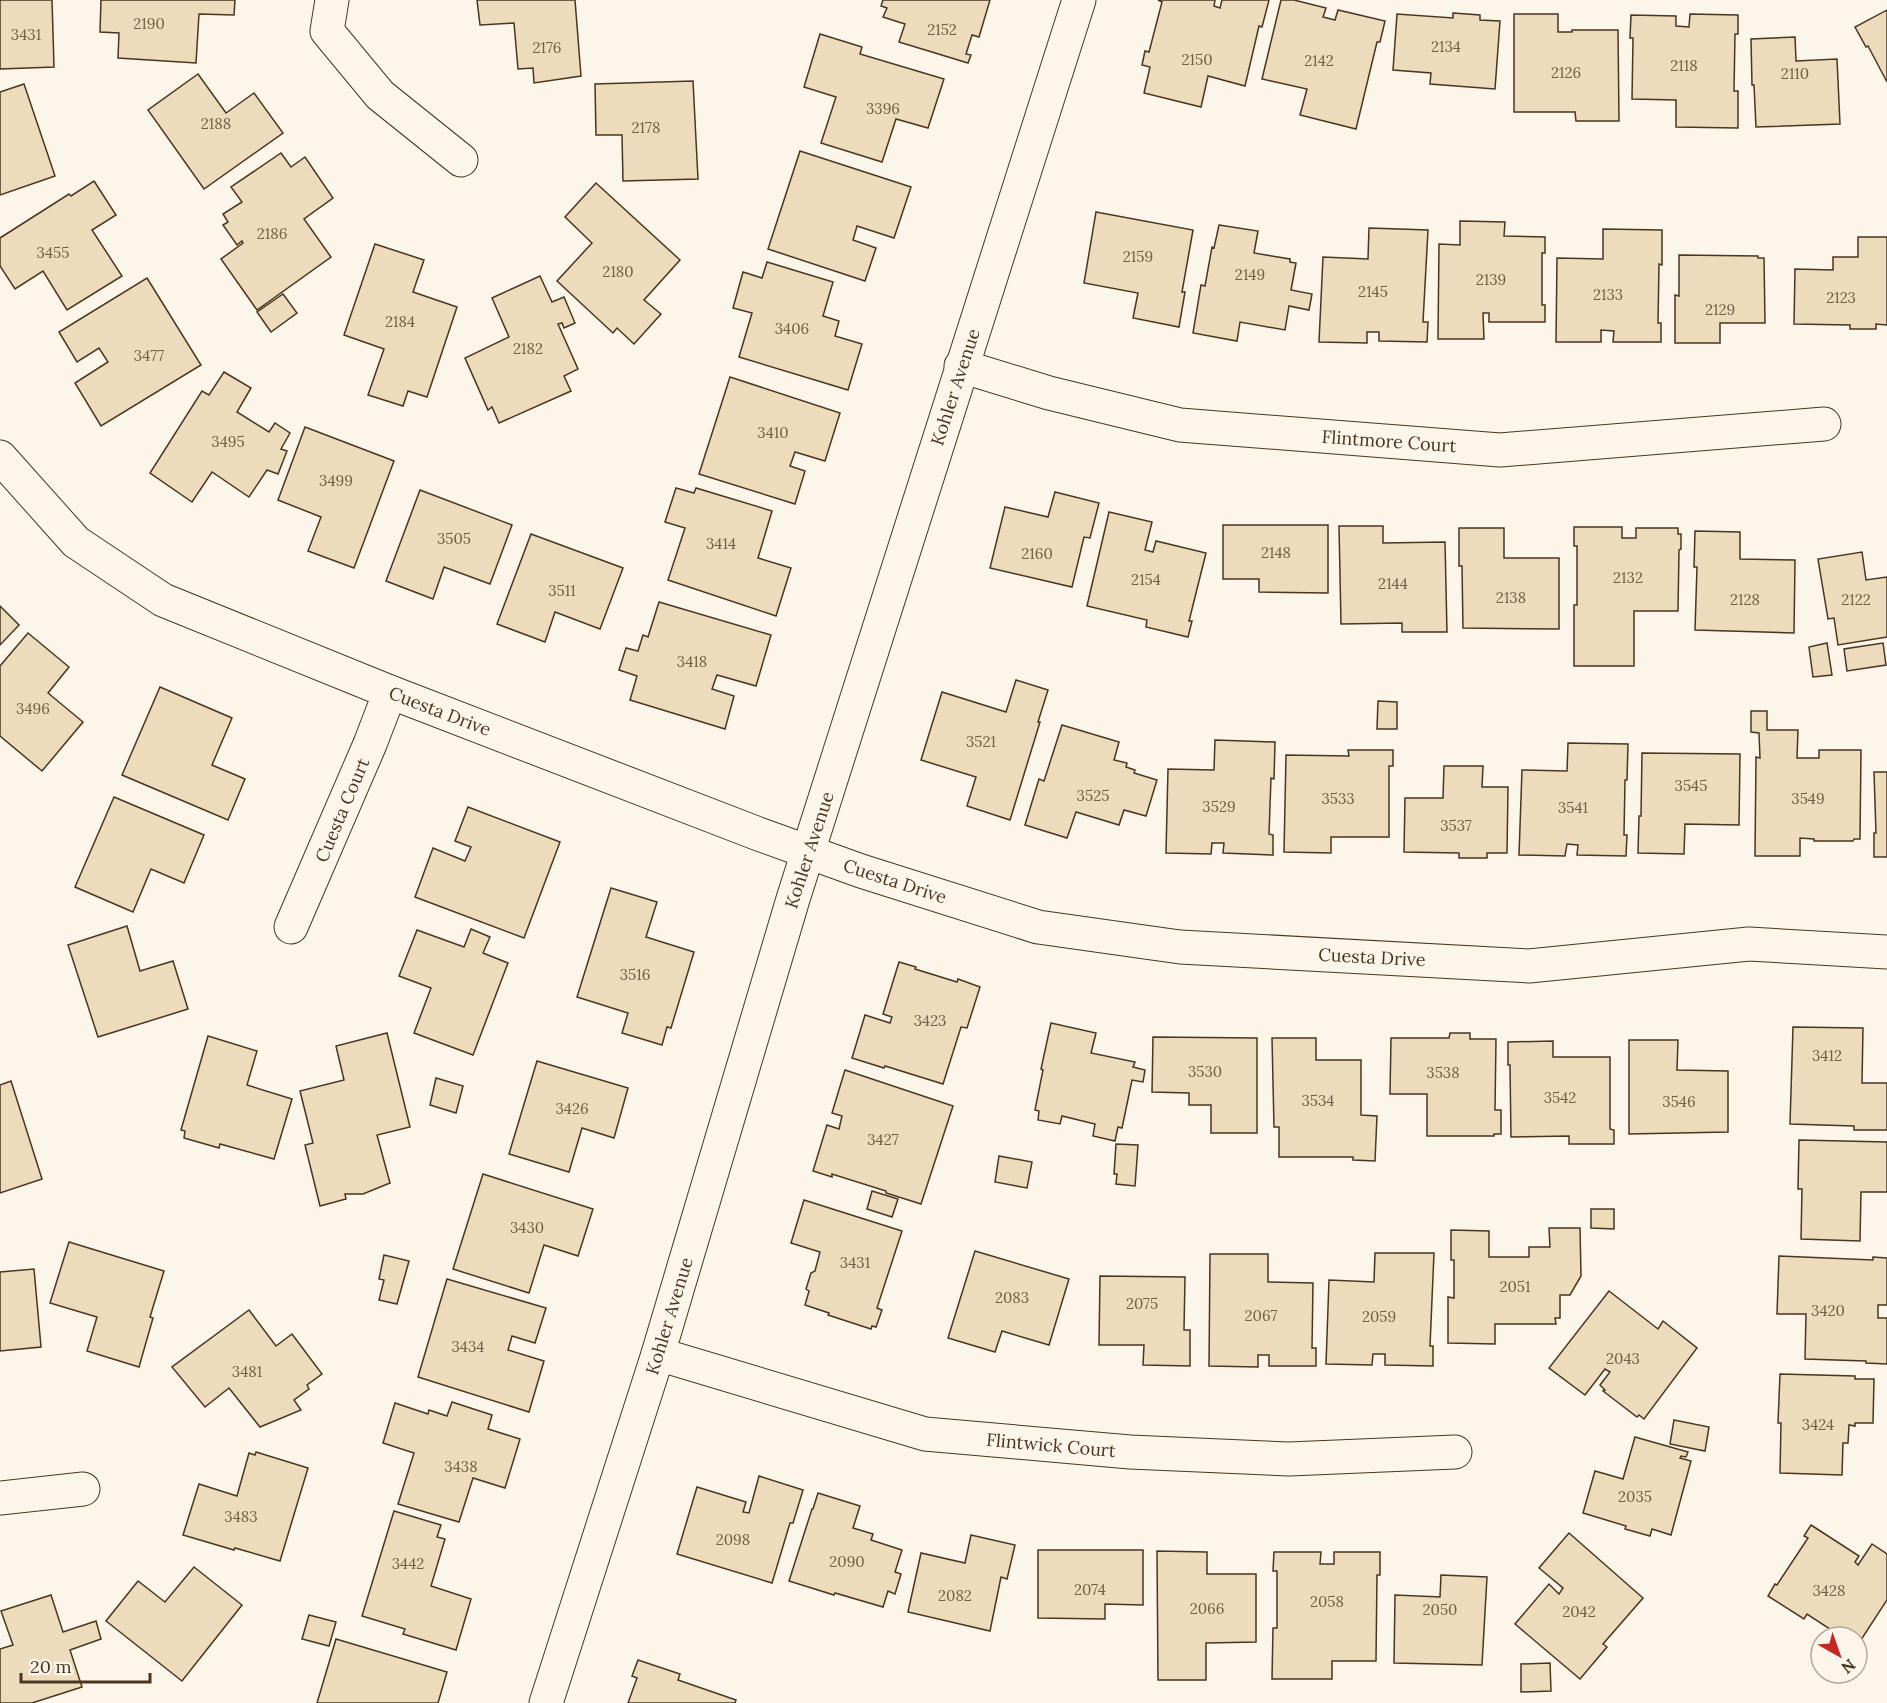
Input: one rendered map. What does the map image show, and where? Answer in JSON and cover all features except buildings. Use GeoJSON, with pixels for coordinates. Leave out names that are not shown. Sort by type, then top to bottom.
{"type":"FeatureCollection","features":[{"type":"Feature","properties":{"kind":"street"},"geometry":{"type":"LineString","coordinates":[[332,0],[327,31],[380,95],[461,160]]}},
{"type":"Feature","properties":{"kind":"street","name":"Kohler Avenue"},"geometry":{"type":"LineString","coordinates":[[546,1703],[658,1354],[808,852],[1079,0]]}},
{"type":"Feature","properties":{"kind":"street","name":"Flintmore Court"},"geometry":{"type":"LineString","coordinates":[[961,366],[1039,390],[1180,425],[1500,450],[1824,424]]}},
{"type":"Feature","properties":{"kind":"street","name":"Cuesta Drive"},"geometry":{"type":"LineString","coordinates":[[0,457],[76,542],[163,600],[390,692],[808,852],[1038,927],[1180,946],[1529,966],[1749,944],[1887,952]]}},
{"type":"Feature","properties":{"kind":"street","name":"Cuesta Court"},"geometry":{"type":"LineString","coordinates":[[291,927],[390,692]]}},
{"type":"Feature","properties":{"kind":"street","name":"Flintwick Court"},"geometry":{"type":"LineString","coordinates":[[658,1354],[924,1434],[1130,1452],[1289,1459],[1455,1452]]}},
{"type":"Feature","properties":{"kind":"street"},"geometry":{"type":"LineString","coordinates":[[0,1498],[83,1489]]}}]}
